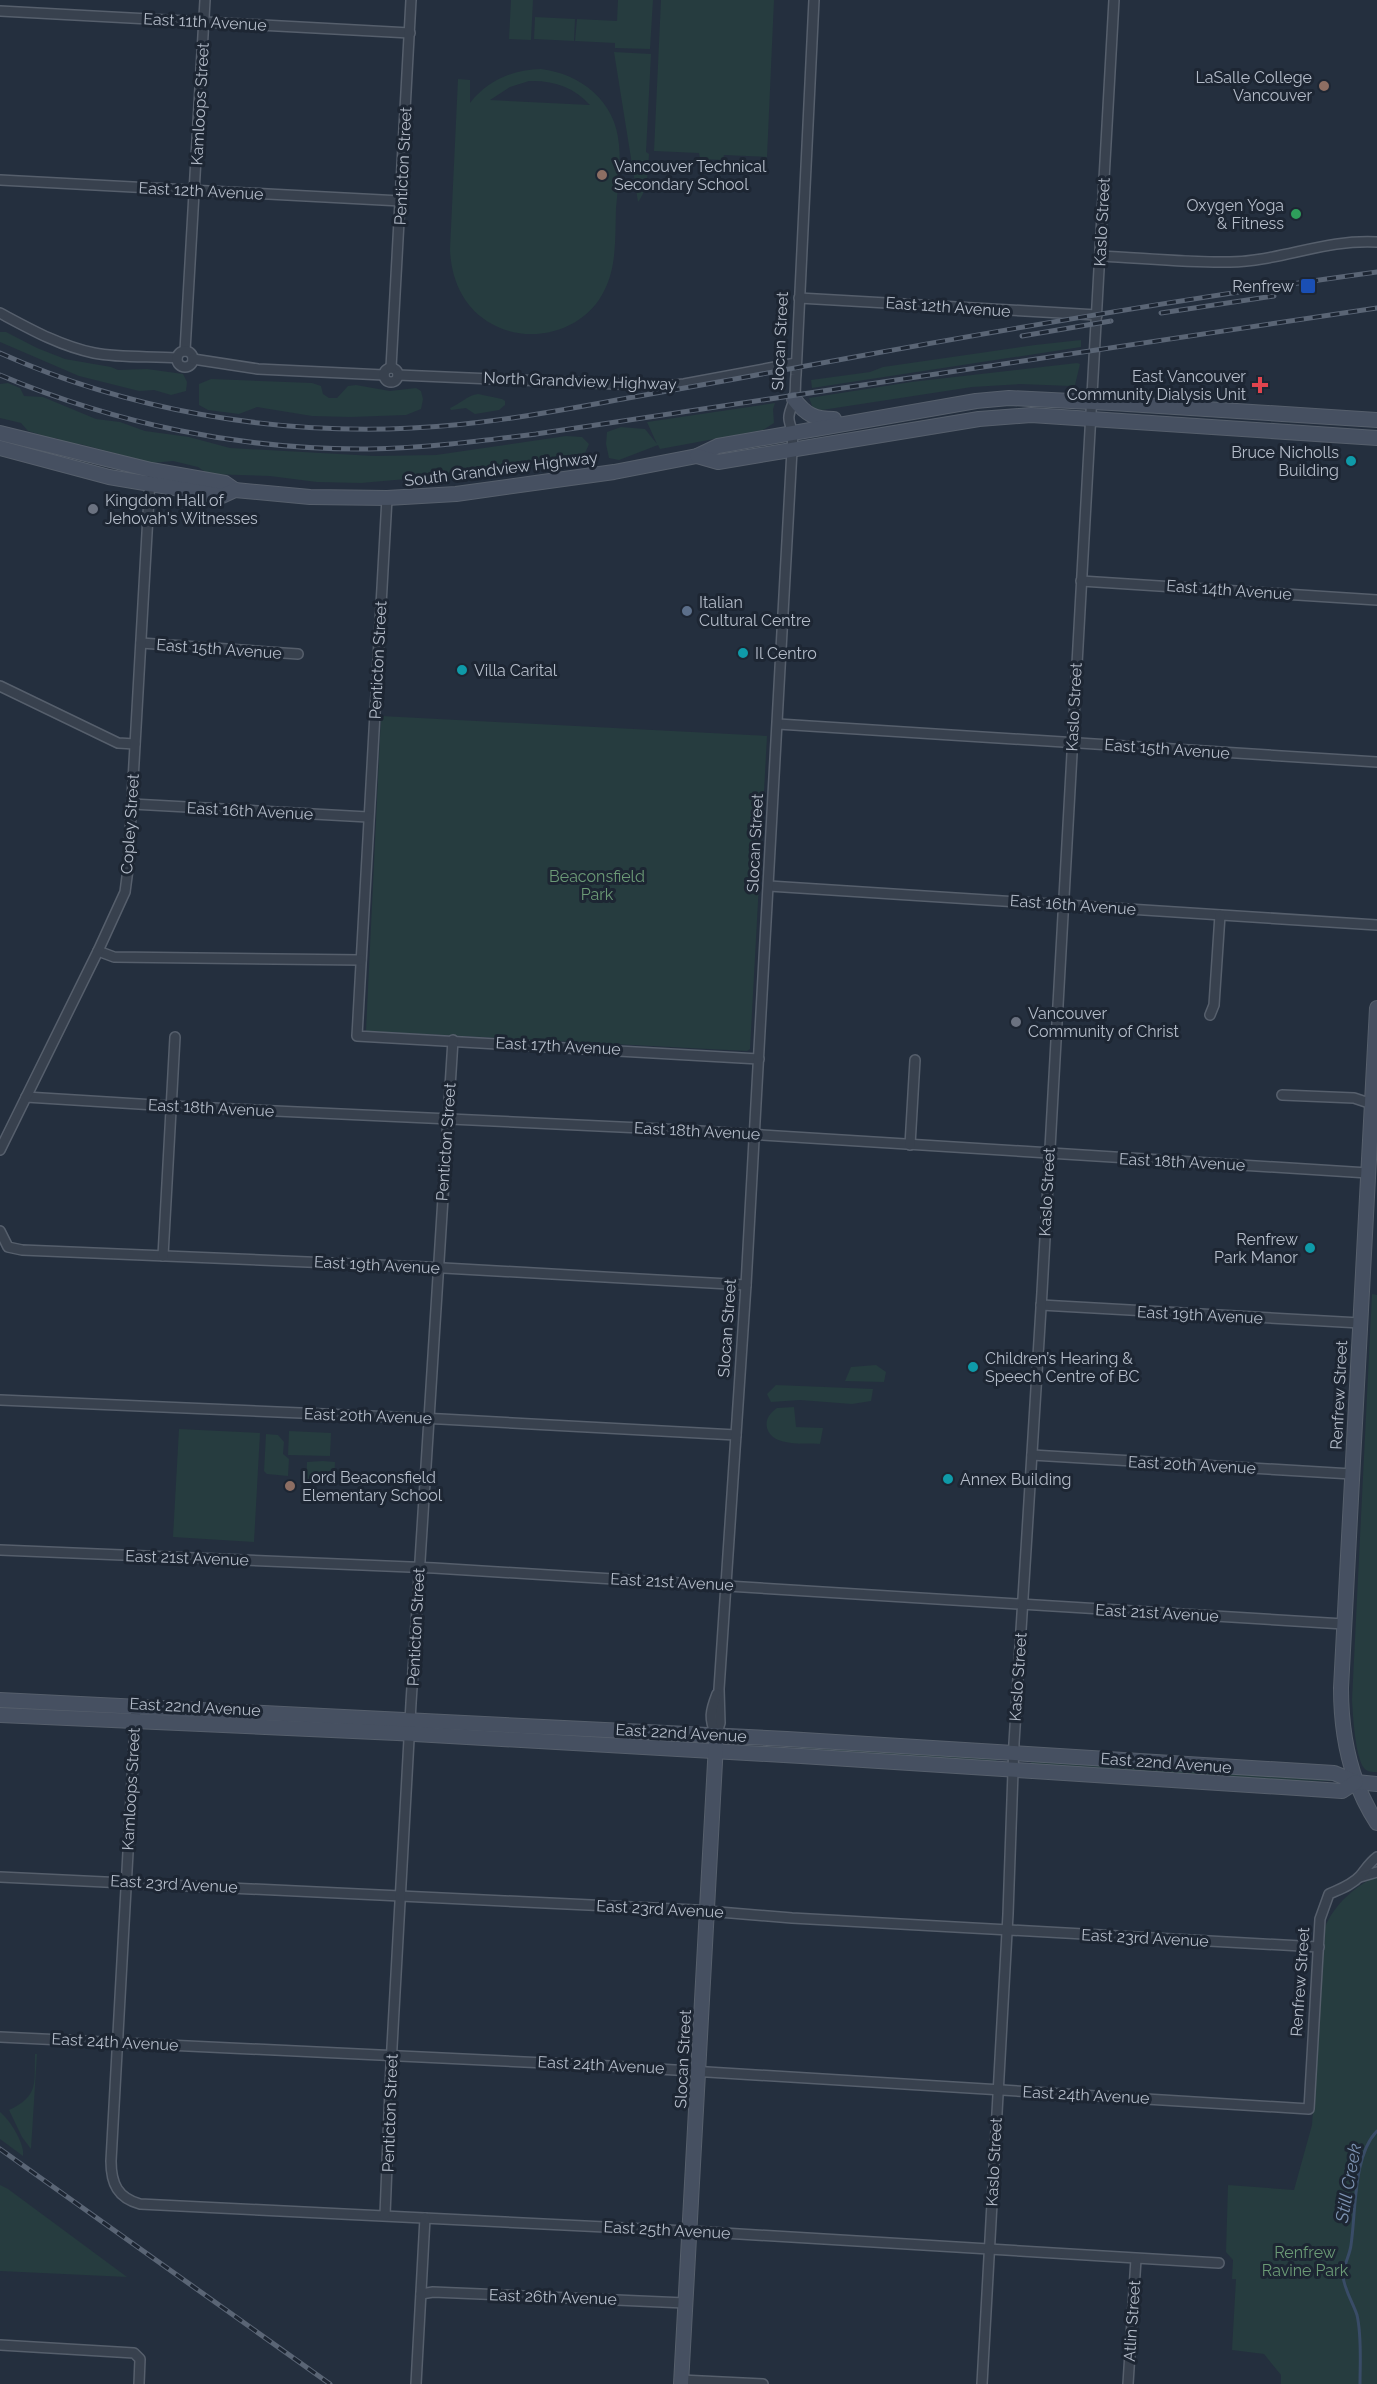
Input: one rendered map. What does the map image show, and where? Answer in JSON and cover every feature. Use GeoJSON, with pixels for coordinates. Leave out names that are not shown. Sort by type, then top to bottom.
{"type":"FeatureCollection","features":[{"type":"Feature","properties":{"kind":"street","name":"Kamloops Street"},"geometry":{"type":"LineString","coordinates":[[185,351],[205,0]]}},
{"type":"Feature","properties":{"kind":"street","name":"Penticton Street"},"geometry":{"type":"LineString","coordinates":[[391,373],[411,0]]}},
{"type":"Feature","properties":{"kind":"street","name":"Slocan Street"},"geometry":{"type":"LineString","coordinates":[[681,2382],[716,1736],[720,1723],[719,1689],[746,1285],[769,886],[793,432],[789,421],[789,408],[795,399],[814,0]]}},
{"type":"Feature","properties":{"kind":"street","name":"Kaslo Street"},"geometry":{"type":"LineString","coordinates":[[982,2384],[1007,1931],[1012,1770],[1093,402],[1113,0]]}},
{"type":"Feature","properties":{"kind":"street","name":"East 11th Avenue"},"geometry":{"type":"LineString","coordinates":[[0,12],[410,33]]}},
{"type":"Feature","properties":{"kind":"street","name":"East 12th Avenue"},"geometry":{"type":"LineString","coordinates":[[0,180],[401,201]]}},
{"type":"Feature","properties":{"kind":"street"},"geometry":{"type":"LineString","coordinates":[[1101,256],[1231,262],[1270,258],[1326,244],[1377,242]]}},
{"type":"Feature","properties":{"kind":"street","name":"East 12th Avenue"},"geometry":{"type":"LineString","coordinates":[[799,298],[1097,315]]}},
{"type":"Feature","properties":{"kind":"street"},"geometry":{"type":"LineString","coordinates":[[0,313],[39,334],[94,353],[177,358]]}},
{"type":"Feature","properties":{"kind":"street"},"geometry":{"type":"LineString","coordinates":[[185,351],[191,354],[193,359],[191,364],[184,366],[178,363],[177,358],[179,353],[185,351]]}},
{"type":"Feature","properties":{"kind":"street","name":"North Grandview Highway"},"geometry":{"type":"LineString","coordinates":[[193,359],[258,369],[664,386],[796,363]]}},
{"type":"Feature","properties":{"kind":"street","name":"South Grandview Highway"},"geometry":{"type":"LineString","coordinates":[[0,433],[151,470],[225,483],[235,490],[310,497],[387,498],[456,494],[614,472],[697,456],[718,446],[869,418],[1009,398],[1377,420]]}},
{"type":"Feature","properties":{"kind":"street"},"geometry":{"type":"LineString","coordinates":[[795,399],[803,410],[814,418],[869,418]]}},
{"type":"Feature","properties":{"kind":"street","name":"South Grandview Highway"},"geometry":{"type":"LineString","coordinates":[[697,456],[718,462],[979,419],[1031,415],[1377,438]]}},
{"type":"Feature","properties":{"kind":"street","name":"South Grandview Highway"},"geometry":{"type":"LineString","coordinates":[[0,448],[109,477],[150,485],[222,496],[235,490]]}},
{"type":"Feature","properties":{"kind":"street","name":"Copley Street"},"geometry":{"type":"LineString","coordinates":[[0,1150],[125,892],[151,470]]}},
{"type":"Feature","properties":{"kind":"street","name":"Penticton Street"},"geometry":{"type":"LineString","coordinates":[[357,1036],[387,498]]}},
{"type":"Feature","properties":{"kind":"street","name":"East 14th Avenue"},"geometry":{"type":"LineString","coordinates":[[1081,581],[1377,600]]}},
{"type":"Feature","properties":{"kind":"street","name":"East 15th Avenue"},"geometry":{"type":"LineString","coordinates":[[141,644],[298,654]]}},
{"type":"Feature","properties":{"kind":"street"},"geometry":{"type":"LineString","coordinates":[[0,686],[118,743],[135,744]]}},
{"type":"Feature","properties":{"kind":"street","name":"East 15th Avenue"},"geometry":{"type":"LineString","coordinates":[[778,724],[1377,762]]}},
{"type":"Feature","properties":{"kind":"street","name":"East 16th Avenue"},"geometry":{"type":"LineString","coordinates":[[132,804],[368,817]]}},
{"type":"Feature","properties":{"kind":"street","name":"East 16th Avenue"},"geometry":{"type":"LineString","coordinates":[[769,886],[1377,925]]}},
{"type":"Feature","properties":{"kind":"street"},"geometry":{"type":"LineString","coordinates":[[1209,1015],[1214,1005],[1220,915]]}},
{"type":"Feature","properties":{"kind":"street"},"geometry":{"type":"LineString","coordinates":[[98,951],[114,957],[361,960]]}},
{"type":"Feature","properties":{"kind":"street","name":"Renfrew Street"},"geometry":{"type":"LineString","coordinates":[[1377,1008],[1374,1105],[1368,1173],[1341,1709],[1349,1762],[1369,1811],[1377,1823]]}},
{"type":"Feature","properties":{"kind":"street","name":"East 17th Avenue"},"geometry":{"type":"LineString","coordinates":[[357,1036],[759,1059]]}},
{"type":"Feature","properties":{"kind":"street"},"geometry":{"type":"LineString","coordinates":[[163,1256],[175,1037]]}},
{"type":"Feature","properties":{"kind":"street","name":"Penticton Street"},"geometry":{"type":"LineString","coordinates":[[385,2215],[410,1719],[453,1040]]}},
{"type":"Feature","properties":{"kind":"street"},"geometry":{"type":"LineString","coordinates":[[910,1144],[915,1060]]}},
{"type":"Feature","properties":{"kind":"street"},"geometry":{"type":"LineString","coordinates":[[1282,1095],[1354,1098],[1374,1105]]}},
{"type":"Feature","properties":{"kind":"street","name":"East 18th Avenue"},"geometry":{"type":"LineString","coordinates":[[26,1097],[755,1134],[1368,1173]]}},
{"type":"Feature","properties":{"kind":"street","name":"East 19th Avenue"},"geometry":{"type":"LineString","coordinates":[[0,1231],[8,1247],[746,1285]]}},
{"type":"Feature","properties":{"kind":"street","name":"East 19th Avenue"},"geometry":{"type":"LineString","coordinates":[[1041,1305],[1360,1323]]}},
{"type":"Feature","properties":{"kind":"street","name":"East 20th Avenue"},"geometry":{"type":"LineString","coordinates":[[0,1400],[736,1435]]}},
{"type":"Feature","properties":{"kind":"street","name":"East 20th Avenue"},"geometry":{"type":"LineString","coordinates":[[1032,1455],[1352,1474]]}},
{"type":"Feature","properties":{"kind":"street","name":"East 21st Avenue"},"geometry":{"type":"LineString","coordinates":[[0,1551],[420,1568],[1344,1624]]}},
{"type":"Feature","properties":{"kind":"street","name":"East 22nd Avenue"},"geometry":{"type":"LineString","coordinates":[[0,1700],[410,1719],[1013,1753],[1334,1773],[1356,1782],[1377,1784]]}},
{"type":"Feature","properties":{"kind":"street","name":"Kamloops Street"},"geometry":{"type":"LineString","coordinates":[[118,2192],[111,2174],[136,1707]]}},
{"type":"Feature","properties":{"kind":"street","name":"East 22nd Avenue"},"geometry":{"type":"LineString","coordinates":[[0,1715],[716,1751],[1342,1791],[1356,1782]]}},
{"type":"Feature","properties":{"kind":"street","name":"Renfrew Street"},"geometry":{"type":"LineString","coordinates":[[1309,2109],[1320,1919],[1329,1894],[1346,1887],[1359,1877],[1366,1866],[1377,1857]]}},
{"type":"Feature","properties":{"kind":"street","name":"Renfrew Street"},"geometry":{"type":"LineString","coordinates":[[1359,1877],[1377,1872]]}},
{"type":"Feature","properties":{"kind":"street","name":"East 23rd Avenue"},"geometry":{"type":"LineString","coordinates":[[0,1877],[401,1895],[1319,1947]]}},
{"type":"Feature","properties":{"kind":"street","name":"East 24th Avenue"},"geometry":{"type":"LineString","coordinates":[[0,2037],[699,2071],[1309,2109]]}},
{"type":"Feature","properties":{"kind":"street","name":"East 25th Avenue"},"geometry":{"type":"LineString","coordinates":[[118,2192],[128,2201],[140,2204],[689,2231],[1220,2263]]}},
{"type":"Feature","properties":{"kind":"street"},"geometry":{"type":"LineString","coordinates":[[416,2384],[425,2218]]}},
{"type":"Feature","properties":{"kind":"street","name":"Atlin Street"},"geometry":{"type":"LineString","coordinates":[[1128,2384],[1136,2259]]}},
{"type":"Feature","properties":{"kind":"street","name":"East 26th Avenue"},"geometry":{"type":"LineString","coordinates":[[421,2294],[433,2292],[685,2303]]}},
{"type":"Feature","properties":{"kind":"street"},"geometry":{"type":"LineString","coordinates":[[0,2345],[134,2353],[140,2359],[139,2384]]}},
{"type":"Feature","properties":{"kind":"street"},"geometry":{"type":"LineString","coordinates":[[681,2382],[763,2384]]}},
{"type":"Feature","properties":{"kind":"green space"},"geometry":{"type":"Polygon","coordinates":[[[511,0],[533,0],[531,40],[509,39],[511,0]]]}},
{"type":"Feature","properties":{"kind":"green space"},"geometry":{"type":"Polygon","coordinates":[[[618,0],[653,0],[650,49],[615,48],[615,43],[575,41],[577,19],[617,21],[618,0]]]}},
{"type":"Feature","properties":{"kind":"green space"},"geometry":{"type":"Polygon","coordinates":[[[661,0],[774,0],[767,157],[724,155],[723,160],[700,159],[699,153],[654,151],[661,0]]]}},
{"type":"Feature","properties":{"kind":"green space"},"geometry":{"type":"Polygon","coordinates":[[[535,17],[575,19],[574,41],[534,39],[535,17]]]}},
{"type":"Feature","properties":{"kind":"green space"},"geometry":{"type":"Polygon","coordinates":[[[614,52],[651,54],[646,152],[649,154],[648,173],[644,192],[638,202],[614,52]]]}},
{"type":"Feature","properties":{"kind":"green space"},"geometry":{"type":"Polygon","coordinates":[[[541,69],[556,72],[570,77],[594,92],[611,115],[620,153],[615,250],[609,280],[596,303],[585,315],[571,324],[540,334],[507,331],[482,318],[467,302],[456,282],[450,249],[458,79],[470,80],[470,103],[493,82],[511,74],[541,69]],[[529,81],[510,87],[490,100],[590,105],[570,89],[555,83],[529,81]]]}},
{"type":"Feature","properties":{"kind":"green space"},"geometry":{"type":"Polygon","coordinates":[[[0,332],[6,332],[65,359],[118,370],[147,369],[183,374],[187,382],[186,391],[171,395],[154,390],[139,391],[79,376],[0,342],[0,332]]]}},
{"type":"Feature","properties":{"kind":"green space"},"geometry":{"type":"Polygon","coordinates":[[[1081,340],[1081,347],[812,388],[811,380],[870,372],[883,367],[1081,340]]]}},
{"type":"Feature","properties":{"kind":"green space"},"geometry":{"type":"Polygon","coordinates":[[[1080,364],[1075,385],[1071,386],[1020,384],[972,387],[822,410],[813,408],[809,398],[911,382],[1080,364]]]}},
{"type":"Feature","properties":{"kind":"green space"},"geometry":{"type":"Polygon","coordinates":[[[211,379],[312,383],[321,386],[323,394],[329,398],[337,398],[348,386],[356,385],[390,391],[416,388],[421,391],[423,399],[421,409],[406,415],[312,416],[257,407],[239,414],[208,410],[199,405],[199,384],[211,379]]]}},
{"type":"Feature","properties":{"kind":"green space"},"geometry":{"type":"Polygon","coordinates":[[[8,383],[20,388],[24,396],[43,397],[96,419],[120,422],[145,431],[189,437],[230,448],[374,456],[436,455],[566,436],[582,437],[589,444],[583,458],[569,464],[498,470],[441,480],[429,477],[361,483],[317,482],[270,476],[208,474],[198,467],[173,461],[152,463],[80,444],[63,444],[57,438],[28,431],[21,423],[0,418],[0,384],[8,383]]]}},
{"type":"Feature","properties":{"kind":"green space"},"geometry":{"type":"Polygon","coordinates":[[[478,394],[502,399],[505,405],[499,410],[475,414],[466,408],[451,410],[450,408],[478,394]]]}},
{"type":"Feature","properties":{"kind":"green space"},"geometry":{"type":"Polygon","coordinates":[[[775,403],[774,423],[763,430],[660,449],[658,445],[619,460],[609,458],[606,444],[607,432],[621,427],[645,429],[657,444],[647,422],[775,403]]]}},
{"type":"Feature","properties":{"kind":"green space","name":"Beaconsfield Park"},"geometry":{"type":"Polygon","coordinates":[[[381,716],[767,736],[750,1049],[747,1051],[366,1031],[381,716]]]}},
{"type":"Feature","properties":{"kind":"green space"},"geometry":{"type":"Polygon","coordinates":[[[1372,1294],[1377,1295],[1377,1772],[1364,1768],[1358,1754],[1352,1700],[1372,1294]]]}},
{"type":"Feature","properties":{"kind":"green space"},"geometry":{"type":"Polygon","coordinates":[[[876,1365],[886,1372],[884,1382],[845,1381],[851,1367],[876,1365]]]}},
{"type":"Feature","properties":{"kind":"green space"},"geometry":{"type":"Polygon","coordinates":[[[776,1385],[873,1389],[871,1401],[852,1404],[800,1400],[771,1402],[767,1394],[776,1385]]]}},
{"type":"Feature","properties":{"kind":"green space"},"geometry":{"type":"Polygon","coordinates":[[[794,1407],[796,1427],[823,1428],[820,1444],[790,1443],[770,1434],[767,1419],[770,1414],[777,1408],[794,1407]]]}},
{"type":"Feature","properties":{"kind":"green space"},"geometry":{"type":"Polygon","coordinates":[[[179,1429],[260,1433],[254,1542],[173,1537],[179,1429]]]}},
{"type":"Feature","properties":{"kind":"green space"},"geometry":{"type":"Polygon","coordinates":[[[289,1431],[331,1433],[330,1456],[288,1455],[289,1431]]]}},
{"type":"Feature","properties":{"kind":"green space"},"geometry":{"type":"Polygon","coordinates":[[[266,1434],[278,1435],[284,1442],[283,1454],[289,1459],[288,1476],[267,1474],[264,1471],[266,1434]]]}},
{"type":"Feature","properties":{"kind":"green space"},"geometry":{"type":"Polygon","coordinates":[[[307,1462],[335,1462],[334,1484],[306,1482],[307,1462]]]}},
{"type":"Feature","properties":{"kind":"green space"},"geometry":{"type":"Polygon","coordinates":[[[425,1727],[698,1740],[698,1742],[696,1744],[425,1729],[425,1727]]]}},
{"type":"Feature","properties":{"kind":"green space"},"geometry":{"type":"Polygon","coordinates":[[[803,1746],[997,1759],[995,1763],[793,1750],[803,1746]]]}},
{"type":"Feature","properties":{"kind":"green space"},"geometry":{"type":"Polygon","coordinates":[[[1031,1761],[1335,1781],[1261,1780],[1031,1765],[1031,1761]]]}},
{"type":"Feature","properties":{"kind":"green space","name":"Renfrew Ravine Park"},"geometry":{"type":"Polygon","coordinates":[[[1377,1876],[1377,2384],[1281,2384],[1281,2375],[1264,2354],[1232,2350],[1236,2279],[1232,2279],[1233,2260],[1226,2252],[1228,2185],[1294,2190],[1312,2125],[1325,1927],[1334,1911],[1346,1897],[1377,1876]]]}},
{"type":"Feature","properties":{"kind":"green space"},"geometry":{"type":"Polygon","coordinates":[[[35,2054],[37,2054],[31,2149],[22,2137],[9,2110],[26,2100],[33,2088],[35,2054]]]}},
{"type":"Feature","properties":{"kind":"green space"},"geometry":{"type":"Polygon","coordinates":[[[0,2112],[16,2132],[22,2145],[23,2156],[0,2139],[0,2112]]]}},
{"type":"Feature","properties":{"kind":"green space"},"geometry":{"type":"Polygon","coordinates":[[[0,2185],[8,2189],[127,2277],[0,2271],[0,2185]]]}},
{"type":"Feature","properties":{"kind":"waterway","name":"Still Creek"},"geometry":{"type":"LineString","coordinates":[[1360,2384],[1359,2323],[1343,2276],[1351,2245],[1360,2169],[1369,2141],[1377,2131]]}},
{"type":"Feature","properties":{"kind":"railway"},"geometry":{"type":"LineString","coordinates":[[0,353],[98,390],[150,404],[202,414],[307,427],[412,428],[493,421],[1046,323],[1377,272]]}},
{"type":"Feature","properties":{"kind":"railway"},"geometry":{"type":"LineString","coordinates":[[1161,313],[1274,296]]}},
{"type":"Feature","properties":{"kind":"railway"},"geometry":{"type":"LineString","coordinates":[[0,375],[89,407],[180,431],[274,445],[389,448],[452,444],[536,434],[1377,308]]}},
{"type":"Feature","properties":{"kind":"railway"},"geometry":{"type":"LineString","coordinates":[[1022,336],[1111,321]]}},
{"type":"Feature","properties":{"kind":"railway"},"geometry":{"type":"LineString","coordinates":[[0,2149],[330,2384]]}},
{"type":"Feature","properties":{"kind":"place","name":"LaSalle College Vancouver"},"geometry":{"type":"Point","coordinates":[1324,86]}},
{"type":"Feature","properties":{"kind":"place","name":"Vancouver Technical Secondary School"},"geometry":{"type":"Point","coordinates":[602,175]}},
{"type":"Feature","properties":{"kind":"place","name":"Oxygen Yoga & Fitness"},"geometry":{"type":"Point","coordinates":[1296,214]}},
{"type":"Feature","properties":{"kind":"place","name":"Renfrew"},"geometry":{"type":"Point","coordinates":[1308,286]}},
{"type":"Feature","properties":{"kind":"place","name":"East Vancouver Community Dialysis Unit"},"geometry":{"type":"Point","coordinates":[1260,385]}},
{"type":"Feature","properties":{"kind":"place","name":"Bruce Nicholls Building"},"geometry":{"type":"Point","coordinates":[1351,461]}},
{"type":"Feature","properties":{"kind":"place","name":"Kingdom Hall of Jehovah's Witnesses"},"geometry":{"type":"Point","coordinates":[93,509]}},
{"type":"Feature","properties":{"kind":"place","name":"Italian Cultural Centre"},"geometry":{"type":"Point","coordinates":[687,611]}},
{"type":"Feature","properties":{"kind":"place","name":"Il Centro"},"geometry":{"type":"Point","coordinates":[743,653]}},
{"type":"Feature","properties":{"kind":"place","name":"Villa Carital"},"geometry":{"type":"Point","coordinates":[462,670]}},
{"type":"Feature","properties":{"kind":"place","name":"Vancouver Community of Christ"},"geometry":{"type":"Point","coordinates":[1016,1022]}},
{"type":"Feature","properties":{"kind":"place","name":"Renfrew Park Manor"},"geometry":{"type":"Point","coordinates":[1310,1248]}},
{"type":"Feature","properties":{"kind":"place","name":"Children’s Hearing & Speech Centre of BC"},"geometry":{"type":"Point","coordinates":[973,1367]}},
{"type":"Feature","properties":{"kind":"place","name":"Annex Building"},"geometry":{"type":"Point","coordinates":[948,1479]}},
{"type":"Feature","properties":{"kind":"place","name":"Lord Beaconsfield Elementary School"},"geometry":{"type":"Point","coordinates":[290,1486]}}]}
